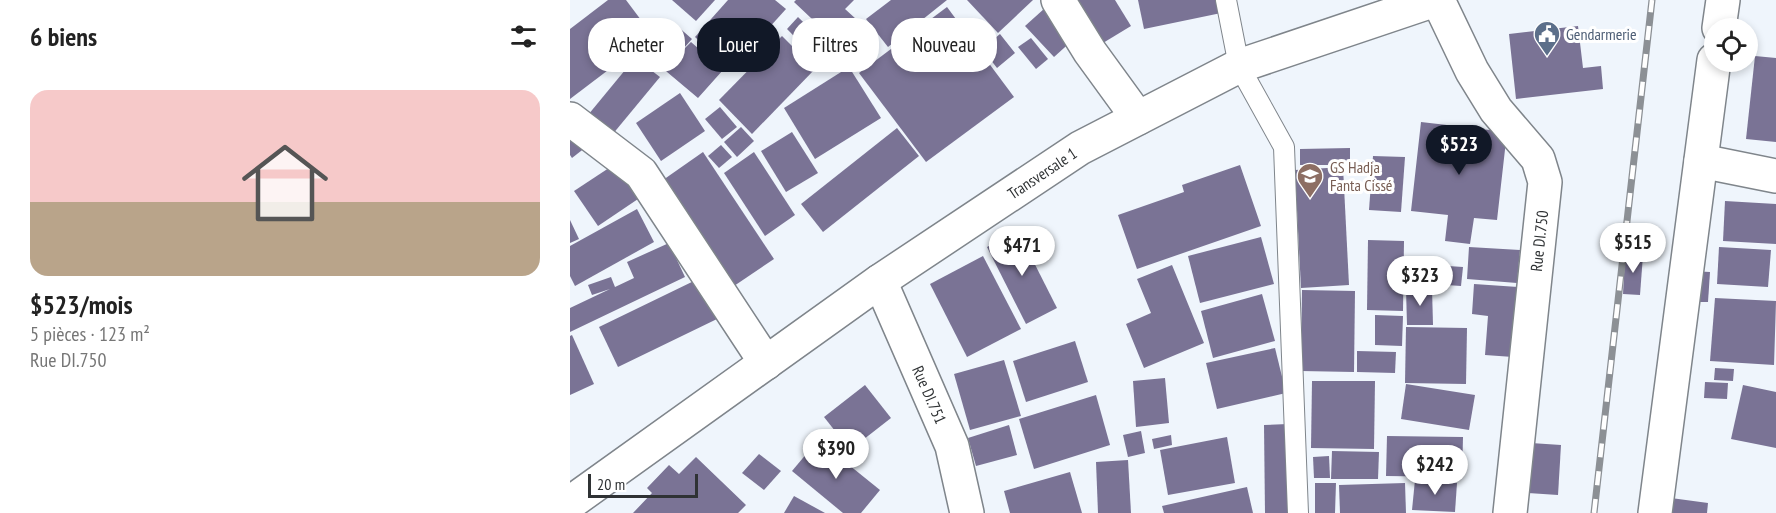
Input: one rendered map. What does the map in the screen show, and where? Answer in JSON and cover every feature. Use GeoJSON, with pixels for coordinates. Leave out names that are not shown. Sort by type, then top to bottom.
{"type":"FeatureCollection","features":[{"type":"Feature","properties":{"kind":"street"},"geometry":{"type":"LineString","coordinates":[[1058,0],[1090,52],[1138,118]]}},
{"type":"Feature","properties":{"kind":"street","name":"Transversale 1"},"geometry":{"type":"LineString","coordinates":[[570,503],[880,281],[1080,148],[1239,66],[1436,0]]}},
{"type":"Feature","properties":{"kind":"street","name":"Rue DI.750"},"geometry":{"type":"LineString","coordinates":[[1436,0],[1472,71],[1496,110],[1538,159],[1545,182],[1510,513]]}},
{"type":"Feature","properties":{"kind":"street"},"geometry":{"type":"LineString","coordinates":[[1720,18],[1723,0]]}},
{"type":"Feature","properties":{"kind":"street"},"geometry":{"type":"LineString","coordinates":[[1655,513],[1712,72]]}},
{"type":"Feature","properties":{"kind":"street"},"geometry":{"type":"LineString","coordinates":[[570,120],[640,173],[766,363]]}},
{"type":"Feature","properties":{"kind":"street"},"geometry":{"type":"LineString","coordinates":[[1701,161],[1776,176]]}},
{"type":"Feature","properties":{"kind":"street","name":"Rue DI.751"},"geometry":{"type":"LineString","coordinates":[[880,281],[952,446],[967,513]]}},
{"type":"Feature","properties":{"kind":"lane"},"geometry":{"type":"LineString","coordinates":[[1226,0],[1239,66],[1284,147],[1298,513]]}},
{"type":"Feature","properties":{"kind":"building"},"geometry":{"type":"Polygon","coordinates":[[[608,0],[626,0],[640,18],[588,18],[588,72],[606,72],[570,99],[570,29],[608,0]]]}},
{"type":"Feature","properties":{"kind":"building"},"geometry":{"type":"Polygon","coordinates":[[[672,0],[715,0],[696,21],[672,0]]]}},
{"type":"Feature","properties":{"kind":"building"},"geometry":{"type":"Polygon","coordinates":[[[728,0],[775,0],[786,9],[778,18],[712,18],[728,0]]]}},
{"type":"Feature","properties":{"kind":"building"},"geometry":{"type":"Polygon","coordinates":[[[796,0],[854,0],[845,9],[855,18],[811,18],[794,2],[796,0]]]}},
{"type":"Feature","properties":{"kind":"building"},"geometry":{"type":"Polygon","coordinates":[[[891,0],[947,0],[924,18],[891,18],[891,45],[888,47],[879,36],[879,18],[867,18],[891,0]]]}},
{"type":"Feature","properties":{"kind":"building"},"geometry":{"type":"Polygon","coordinates":[[[967,0],[1033,0],[998,33],[997,18],[984,18],[967,0]]]}},
{"type":"Feature","properties":{"kind":"building"},"geometry":{"type":"Polygon","coordinates":[[[1070,0],[1115,0],[1131,26],[1098,46],[1070,0]]]}},
{"type":"Feature","properties":{"kind":"building"},"geometry":{"type":"Polygon","coordinates":[[[1138,0],[1224,0],[1226,12],[1144,29],[1138,0]]]}},
{"type":"Feature","properties":{"kind":"building"},"geometry":{"type":"Polygon","coordinates":[[[947,7],[955,18],[932,18],[947,7]]]}},
{"type":"Feature","properties":{"kind":"building"},"geometry":{"type":"Polygon","coordinates":[[[1045,8],[1074,39],[1054,57],[1025,26],[1045,8]]]}},
{"type":"Feature","properties":{"kind":"building"},"geometry":{"type":"Polygon","coordinates":[[[792,24],[792,34],[787,29],[792,24]]]}},
{"type":"Feature","properties":{"kind":"building","name":"Gendarmerie"},"geometry":{"type":"Polygon","coordinates":[[[1578,26],[1583,68],[1601,66],[1603,89],[1516,99],[1509,34],[1578,26]]]}},
{"type":"Feature","properties":{"kind":"building"},"geometry":{"type":"Polygon","coordinates":[[[685,33],[692,39],[685,47],[685,33]]]}},
{"type":"Feature","properties":{"kind":"building"},"geometry":{"type":"Polygon","coordinates":[[[1000,34],[1015,53],[997,68],[997,36],[1000,34]]]}},
{"type":"Feature","properties":{"kind":"building"},"geometry":{"type":"Polygon","coordinates":[[[782,36],[792,46],[792,72],[812,72],[752,134],[719,100],[747,72],[780,72],[780,38],[782,36]]]}},
{"type":"Feature","properties":{"kind":"building"},"geometry":{"type":"Polygon","coordinates":[[[1031,38],[1048,59],[1036,69],[1018,47],[1031,38]]]}},
{"type":"Feature","properties":{"kind":"building"},"geometry":{"type":"Polygon","coordinates":[[[691,42],[697,47],[697,72],[721,72],[698,98],[667,72],[685,72],[685,48],[691,42]]]}},
{"type":"Feature","properties":{"kind":"building"},"geometry":{"type":"Polygon","coordinates":[[[891,49],[891,72],[995,72],[1014,97],[926,162],[859,73],[879,72],[879,58],[891,49]]]}},
{"type":"Feature","properties":{"kind":"building"},"geometry":{"type":"Polygon","coordinates":[[[1758,56],[1776,58],[1776,142],[1746,139],[1753,72],[1758,72],[1758,56]]]}},
{"type":"Feature","properties":{"kind":"building"},"geometry":{"type":"Polygon","coordinates":[[[623,72],[653,72],[660,77],[612,135],[588,115],[623,72]]]}},
{"type":"Feature","properties":{"kind":"building"},"geometry":{"type":"Polygon","coordinates":[[[841,72],[852,72],[881,118],[815,159],[784,108],[841,72]]]}},
{"type":"Feature","properties":{"kind":"building"},"geometry":{"type":"Polygon","coordinates":[[[680,93],[705,131],[661,161],[636,123],[680,93]]]}},
{"type":"Feature","properties":{"kind":"building"},"geometry":{"type":"Polygon","coordinates":[[[720,107],[737,127],[722,139],[705,119],[720,107]]]}},
{"type":"Feature","properties":{"kind":"building"},"geometry":{"type":"Polygon","coordinates":[[[1421,122],[1507,132],[1497,220],[1474,218],[1470,244],[1445,241],[1448,215],[1411,211],[1421,122]]]}},
{"type":"Feature","properties":{"kind":"building"},"geometry":{"type":"Polygon","coordinates":[[[570,124],[586,147],[572,158],[570,155],[570,124]]]}},
{"type":"Feature","properties":{"kind":"building"},"geometry":{"type":"Polygon","coordinates":[[[741,127],[754,141],[737,157],[724,142],[741,127]]]}},
{"type":"Feature","properties":{"kind":"building"},"geometry":{"type":"Polygon","coordinates":[[[897,128],[919,156],[823,232],[801,204],[897,128]]]}},
{"type":"Feature","properties":{"kind":"building"},"geometry":{"type":"Polygon","coordinates":[[[792,132],[818,173],[786,192],[761,151],[792,132]]]}},
{"type":"Feature","properties":{"kind":"building"},"geometry":{"type":"Polygon","coordinates":[[[721,145],[732,157],[719,168],[708,156],[721,145]]]}},
{"type":"Feature","properties":{"kind":"building"},"geometry":{"type":"Polygon","coordinates":[[[1350,148],[1350,165],[1300,165],[1300,149],[1350,148]]]}},
{"type":"Feature","properties":{"kind":"building"},"geometry":{"type":"Polygon","coordinates":[[[703,152],[774,259],[734,286],[663,180],[703,152]]]}},
{"type":"Feature","properties":{"kind":"building"},"geometry":{"type":"Polygon","coordinates":[[[754,152],[795,215],[765,236],[724,173],[754,152]]]}},
{"type":"Feature","properties":{"kind":"building"},"geometry":{"type":"Polygon","coordinates":[[[1373,156],[1405,157],[1401,212],[1369,210],[1373,156]]]}},
{"type":"Feature","properties":{"kind":"building"},"geometry":{"type":"Polygon","coordinates":[[[618,162],[641,197],[598,226],[574,191],[618,162]]]}},
{"type":"Feature","properties":{"kind":"building"},"geometry":{"type":"Polygon","coordinates":[[[1240,165],[1261,226],[1137,269],[1118,215],[1184,192],[1182,185],[1240,165]]]}},
{"type":"Feature","properties":{"kind":"building"},"geometry":{"type":"Polygon","coordinates":[[[1343,167],[1349,285],[1301,288],[1295,170],[1343,167]]]}},
{"type":"Feature","properties":{"kind":"building"},"geometry":{"type":"Polygon","coordinates":[[[1725,201],[1776,204],[1776,244],[1723,241],[1725,201]]]}},
{"type":"Feature","properties":{"kind":"building"},"geometry":{"type":"Polygon","coordinates":[[[637,209],[654,242],[575,286],[570,276],[570,246],[637,209]]]}},
{"type":"Feature","properties":{"kind":"building"},"geometry":{"type":"Polygon","coordinates":[[[570,220],[579,239],[570,243],[570,220]]]}},
{"type":"Feature","properties":{"kind":"building"},"geometry":{"type":"Polygon","coordinates":[[[1631,226],[1646,227],[1645,246],[1631,245],[1631,226]]]}},
{"type":"Feature","properties":{"kind":"building"},"geometry":{"type":"Polygon","coordinates":[[[1018,231],[1057,308],[1026,324],[987,247],[1018,231]]]}},
{"type":"Feature","properties":{"kind":"building"},"geometry":{"type":"Polygon","coordinates":[[[1261,237],[1274,284],[1200,303],[1188,256],[1261,237]]]}},
{"type":"Feature","properties":{"kind":"building"},"geometry":{"type":"Polygon","coordinates":[[[1368,240],[1404,241],[1403,311],[1367,310],[1368,240]]]}},
{"type":"Feature","properties":{"kind":"building"},"geometry":{"type":"Polygon","coordinates":[[[669,243],[685,277],[570,332],[570,308],[610,289],[592,295],[588,285],[611,277],[615,287],[634,278],[627,262],[669,243]]]}},
{"type":"Feature","properties":{"kind":"building"},"geometry":{"type":"Polygon","coordinates":[[[1469,247],[1520,250],[1517,283],[1467,279],[1469,247]]]}},
{"type":"Feature","properties":{"kind":"building"},"geometry":{"type":"Polygon","coordinates":[[[1719,247],[1771,250],[1768,287],[1717,284],[1719,247]]]}},
{"type":"Feature","properties":{"kind":"building"},"geometry":{"type":"Polygon","coordinates":[[[1625,254],[1643,255],[1640,295],[1623,294],[1625,254]]]}},
{"type":"Feature","properties":{"kind":"building"},"geometry":{"type":"Polygon","coordinates":[[[983,256],[1021,329],[967,357],[930,284],[983,256]]]}},
{"type":"Feature","properties":{"kind":"building"},"geometry":{"type":"Polygon","coordinates":[[[1172,265],[1204,343],[1144,368],[1126,324],[1151,313],[1137,279],[1172,265]]]}},
{"type":"Feature","properties":{"kind":"building"},"geometry":{"type":"Polygon","coordinates":[[[1433,265],[1463,267],[1461,286],[1432,284],[1433,265]]]}},
{"type":"Feature","properties":{"kind":"building"},"geometry":{"type":"Polygon","coordinates":[[[1407,267],[1431,268],[1430,287],[1406,286],[1407,267]]]}},
{"type":"Feature","properties":{"kind":"building"},"geometry":{"type":"Polygon","coordinates":[[[1691,271],[1710,272],[1708,302],[1689,302],[1691,271]]]}},
{"type":"Feature","properties":{"kind":"building"},"geometry":{"type":"Polygon","coordinates":[[[698,279],[717,319],[618,367],[599,327],[698,279]]]}},
{"type":"Feature","properties":{"kind":"building"},"geometry":{"type":"Polygon","coordinates":[[[1474,284],[1518,287],[1513,357],[1485,355],[1488,316],[1472,314],[1474,284]]]}},
{"type":"Feature","properties":{"kind":"building"},"geometry":{"type":"Polygon","coordinates":[[[1432,288],[1433,325],[1407,325],[1406,289],[1432,288]]]}},
{"type":"Feature","properties":{"kind":"building"},"geometry":{"type":"Polygon","coordinates":[[[1302,290],[1355,291],[1354,372],[1301,371],[1302,290]]]}},
{"type":"Feature","properties":{"kind":"building"},"geometry":{"type":"Polygon","coordinates":[[[1262,294],[1275,341],[1213,358],[1201,311],[1262,294]]]}},
{"type":"Feature","properties":{"kind":"building"},"geometry":{"type":"Polygon","coordinates":[[[1715,298],[1776,301],[1774,365],[1710,361],[1715,298]]]}},
{"type":"Feature","properties":{"kind":"building"},"geometry":{"type":"Polygon","coordinates":[[[1375,315],[1403,316],[1402,346],[1375,345],[1375,315]]]}},
{"type":"Feature","properties":{"kind":"building"},"geometry":{"type":"Polygon","coordinates":[[[1406,327],[1467,328],[1466,384],[1405,383],[1406,327]]]}},
{"type":"Feature","properties":{"kind":"building"},"geometry":{"type":"Polygon","coordinates":[[[572,335],[594,384],[570,395],[570,336],[572,335]]]}},
{"type":"Feature","properties":{"kind":"building"},"geometry":{"type":"Polygon","coordinates":[[[1075,341],[1088,382],[1026,402],[1013,361],[1075,341]]]}},
{"type":"Feature","properties":{"kind":"building"},"geometry":{"type":"Polygon","coordinates":[[[1275,348],[1286,393],[1217,409],[1206,363],[1275,348]]]}},
{"type":"Feature","properties":{"kind":"building"},"geometry":{"type":"Polygon","coordinates":[[[1357,351],[1396,352],[1395,373],[1357,372],[1357,351]]]}},
{"type":"Feature","properties":{"kind":"building"},"geometry":{"type":"Polygon","coordinates":[[[1004,360],[1021,416],[970,430],[954,374],[1004,360]]]}},
{"type":"Feature","properties":{"kind":"building"},"geometry":{"type":"Polygon","coordinates":[[[1715,368],[1734,369],[1733,381],[1714,380],[1715,368]]]}},
{"type":"Feature","properties":{"kind":"building"},"geometry":{"type":"Polygon","coordinates":[[[1165,378],[1169,423],[1136,427],[1133,381],[1165,378]]]}},
{"type":"Feature","properties":{"kind":"building"},"geometry":{"type":"Polygon","coordinates":[[[1312,381],[1375,381],[1374,449],[1311,448],[1312,381]]]}},
{"type":"Feature","properties":{"kind":"building"},"geometry":{"type":"Polygon","coordinates":[[[1705,382],[1728,383],[1727,399],[1704,398],[1705,382]]]}},
{"type":"Feature","properties":{"kind":"building"},"geometry":{"type":"Polygon","coordinates":[[[1406,384],[1475,395],[1469,430],[1401,419],[1406,384]]]}},
{"type":"Feature","properties":{"kind":"building"},"geometry":{"type":"Polygon","coordinates":[[[865,385],[891,418],[850,450],[824,417],[865,385]]]}},
{"type":"Feature","properties":{"kind":"building"},"geometry":{"type":"Polygon","coordinates":[[[1743,385],[1776,392],[1776,448],[1731,439],[1743,385]]]}},
{"type":"Feature","properties":{"kind":"building"},"geometry":{"type":"Polygon","coordinates":[[[1096,395],[1110,445],[1034,469],[1019,419],[1096,395]]]}},
{"type":"Feature","properties":{"kind":"building"},"geometry":{"type":"Polygon","coordinates":[[[1288,424],[1289,513],[1265,513],[1264,425],[1288,424]]]}},
{"type":"Feature","properties":{"kind":"building"},"geometry":{"type":"Polygon","coordinates":[[[1009,425],[1017,455],[976,466],[968,438],[1009,425]]]}},
{"type":"Feature","properties":{"kind":"building"},"geometry":{"type":"Polygon","coordinates":[[[1141,431],[1145,453],[1128,457],[1123,435],[1141,431]]]}},
{"type":"Feature","properties":{"kind":"building"},"geometry":{"type":"Polygon","coordinates":[[[1171,435],[1172,445],[1154,449],[1152,439],[1171,435]]]}},
{"type":"Feature","properties":{"kind":"building"},"geometry":{"type":"Polygon","coordinates":[[[1387,436],[1463,437],[1462,477],[1386,476],[1387,436]]]}},
{"type":"Feature","properties":{"kind":"building"},"geometry":{"type":"Polygon","coordinates":[[[1227,437],[1235,483],[1168,495],[1160,450],[1227,437]]]}},
{"type":"Feature","properties":{"kind":"building"},"geometry":{"type":"Polygon","coordinates":[[[818,440],[880,490],[861,513],[843,513],[792,471],[818,440]]]}},
{"type":"Feature","properties":{"kind":"building"},"geometry":{"type":"Polygon","coordinates":[[[1531,443],[1561,445],[1558,495],[1528,493],[1531,443]]]}},
{"type":"Feature","properties":{"kind":"building"},"geometry":{"type":"Polygon","coordinates":[[[1332,451],[1379,452],[1378,479],[1331,479],[1332,451]]]}},
{"type":"Feature","properties":{"kind":"building"},"geometry":{"type":"Polygon","coordinates":[[[759,454],[781,471],[764,490],[742,473],[759,454]]]}},
{"type":"Feature","properties":{"kind":"building"},"geometry":{"type":"Polygon","coordinates":[[[1329,456],[1330,478],[1314,478],[1313,457],[1329,456]]]}},
{"type":"Feature","properties":{"kind":"building"},"geometry":{"type":"Polygon","coordinates":[[[696,457],[746,505],[738,513],[633,513],[652,493],[647,488],[669,465],[679,474],[696,457]]]}},
{"type":"Feature","properties":{"kind":"building"},"geometry":{"type":"Polygon","coordinates":[[[1128,460],[1131,513],[1098,513],[1096,462],[1128,460]]]}},
{"type":"Feature","properties":{"kind":"building"},"geometry":{"type":"Polygon","coordinates":[[[1070,472],[1082,513],[1010,513],[1004,491],[1070,472]]]}},
{"type":"Feature","properties":{"kind":"building"},"geometry":{"type":"Polygon","coordinates":[[[1415,480],[1457,483],[1455,512],[1412,510],[1415,480]]]}},
{"type":"Feature","properties":{"kind":"building"},"geometry":{"type":"Polygon","coordinates":[[[1315,483],[1336,483],[1335,513],[1315,513],[1315,483]]]}},
{"type":"Feature","properties":{"kind":"building"},"geometry":{"type":"Polygon","coordinates":[[[1405,483],[1406,513],[1340,513],[1339,485],[1405,483]]]}},
{"type":"Feature","properties":{"kind":"building"},"geometry":{"type":"Polygon","coordinates":[[[1247,487],[1253,513],[1164,513],[1162,506],[1247,487]]]}},
{"type":"Feature","properties":{"kind":"building"},"geometry":{"type":"Polygon","coordinates":[[[794,496],[825,513],[784,513],[794,496]]]}},
{"type":"Feature","properties":{"kind":"building"},"geometry":{"type":"Polygon","coordinates":[[[1671,498],[1708,503],[1707,513],[1669,513],[1671,498]]]}},
{"type":"Feature","properties":{"kind":"railway"},"geometry":{"type":"LineString","coordinates":[[1594,513],[1652,0]]}},
{"type":"Feature","properties":{"kind":"place","name":"Gendarmerie"},"geometry":{"type":"Point","coordinates":[1547,57]}},
{"type":"Feature","properties":{"kind":"place","name":"GS Hadja Fanta Cissé"},"geometry":{"type":"Point","coordinates":[1310,199]}}]}
